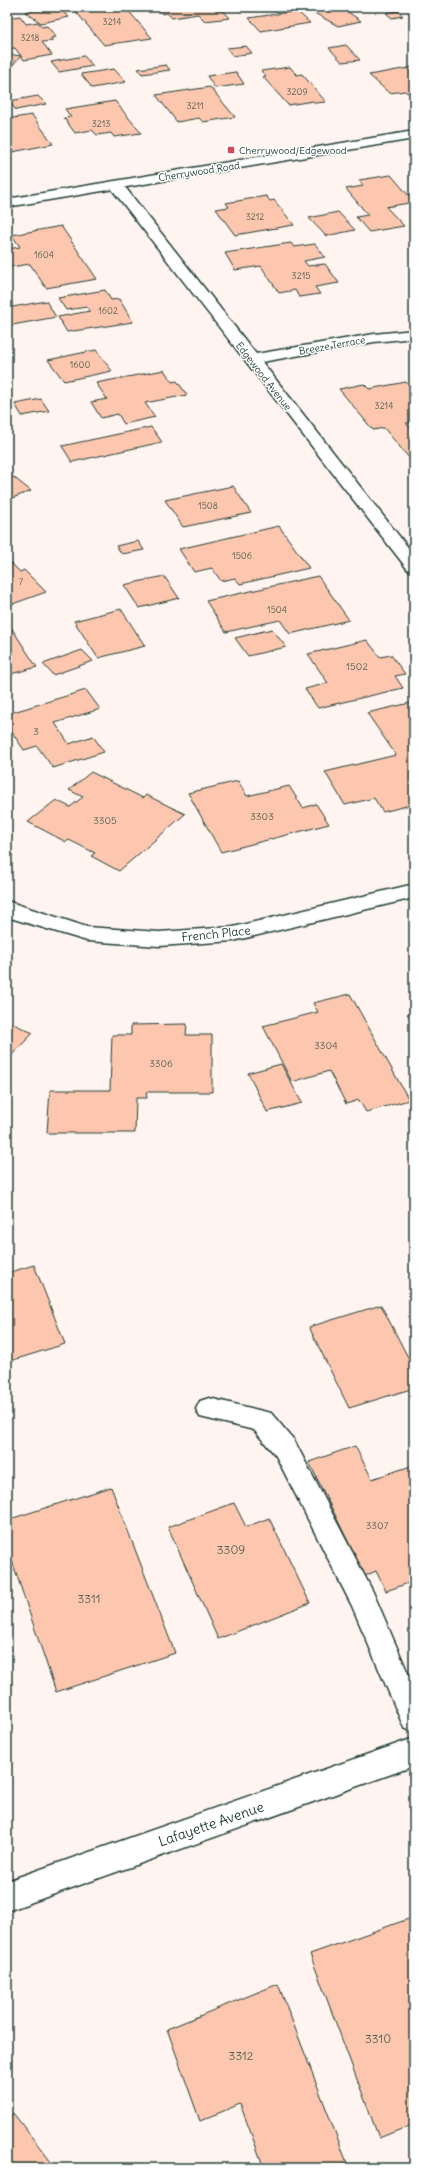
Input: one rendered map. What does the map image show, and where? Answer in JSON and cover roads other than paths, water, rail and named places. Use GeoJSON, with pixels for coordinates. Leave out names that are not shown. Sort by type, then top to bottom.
{"type":"FeatureCollection","features":[{"type":"Feature","properties":{"kind":"street","name":"Cherrywood Road"},"geometry":{"type":"LineString","coordinates":[[7,203],[414,135]]}},
{"type":"Feature","properties":{"kind":"street","name":"Edgewood Avenue"},"geometry":{"type":"LineString","coordinates":[[116,185],[250,359],[414,566]]}},
{"type":"Feature","properties":{"kind":"street","name":"Breeze Terrace"},"geometry":{"type":"LineString","coordinates":[[250,359],[374,338],[414,334]]}},
{"type":"Feature","properties":{"kind":"street","name":"French Place"},"geometry":{"type":"LineString","coordinates":[[12,911],[87,934],[159,939],[233,934],[414,892]]}},
{"type":"Feature","properties":{"kind":"street"},"geometry":{"type":"LineString","coordinates":[[209,1409],[262,1421],[285,1448],[363,1601],[414,1719]]}},
{"type":"Feature","properties":{"kind":"street","name":"Lafayette Avenue"},"geometry":{"type":"LineString","coordinates":[[7,1896],[414,1752]]}},
{"type":"Feature","properties":{"kind":"place","name":"Cherrywood/Edgewood"},"geometry":{"type":"Point","coordinates":[231,150]}}]}
